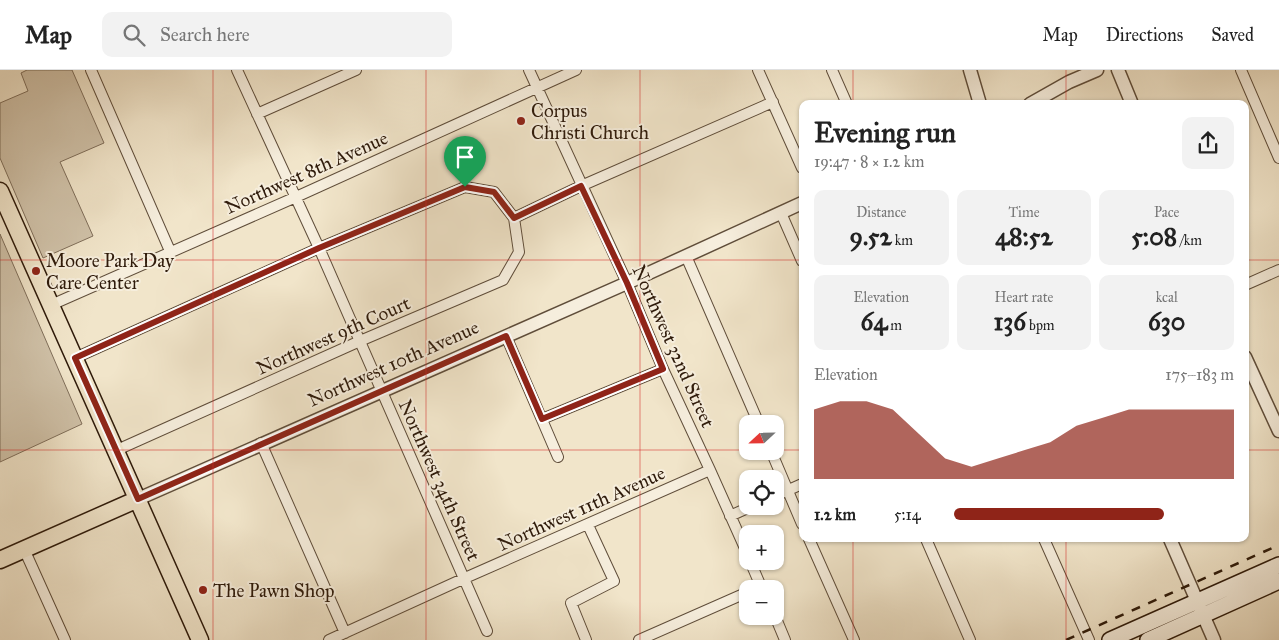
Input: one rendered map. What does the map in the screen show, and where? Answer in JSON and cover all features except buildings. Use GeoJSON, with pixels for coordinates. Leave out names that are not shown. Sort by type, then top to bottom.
{"type":"FeatureCollection","features":[{"type":"Feature","properties":{"kind":"main road"},"geometry":{"type":"LineString","coordinates":[[0,191],[200,640]]}},
{"type":"Feature","properties":{"kind":"main road","name":"Northwest 10th Avenue"},"geometry":{"type":"LineString","coordinates":[[0,560],[138,499]]}},
{"type":"Feature","properties":{"kind":"main road"},"geometry":{"type":"LineString","coordinates":[[1148,640],[1200,608],[1279,565]]}},
{"type":"Feature","properties":{"kind":"main road"},"geometry":{"type":"LineString","coordinates":[[1110,640],[1153,621],[1200,608],[1279,581]]}},
{"type":"Feature","properties":{"kind":"main road"},"geometry":{"type":"LineString","coordinates":[[1127,640],[1142,633],[1153,621]]}},
{"type":"Feature","properties":{"kind":"street"},"geometry":{"type":"LineString","coordinates":[[90,70],[170,251]]}},
{"type":"Feature","properties":{"kind":"street","name":"Northwest 34th Street"},"geometry":{"type":"LineString","coordinates":[[237,70],[319,248],[487,631]]}},
{"type":"Feature","properties":{"kind":"street"},"geometry":{"type":"LineString","coordinates":[[257,114],[356,70]]}},
{"type":"Feature","properties":{"kind":"street","name":"Northwest 32nd Street"},"geometry":{"type":"LineString","coordinates":[[529,70],[627,283],[663,369],[739,536]]}},
{"type":"Feature","properties":{"kind":"street","name":"Northwest 8th Avenue"},"geometry":{"type":"LineString","coordinates":[[51,305],[296,197],[576,70]]}},
{"type":"Feature","properties":{"kind":"street"},"geometry":{"type":"LineString","coordinates":[[758,70],[799,161]]}},
{"type":"Feature","properties":{"kind":"street"},"geometry":{"type":"LineString","coordinates":[[832,70],[845,100]]}},
{"type":"Feature","properties":{"kind":"street"},"geometry":{"type":"LineString","coordinates":[[970,70],[979,100]]}},
{"type":"Feature","properties":{"kind":"street"},"geometry":{"type":"LineString","coordinates":[[1037,100],[1069,82],[1098,70]]}},
{"type":"Feature","properties":{"kind":"street"},"geometry":{"type":"LineString","coordinates":[[1118,70],[1130,100]]}},
{"type":"Feature","properties":{"kind":"street"},"geometry":{"type":"LineString","coordinates":[[1241,70],[1279,158]]}},
{"type":"Feature","properties":{"kind":"street"},"geometry":{"type":"LineString","coordinates":[[75,358],[319,248],[465,187],[494,192],[514,218],[581,186],[773,102]]}},
{"type":"Feature","properties":{"kind":"street","name":"Northwest 10th Avenue"},"geometry":{"type":"LineString","coordinates":[[138,499],[261,443],[627,283],[799,204]]}},
{"type":"Feature","properties":{"kind":"street"},"geometry":{"type":"LineString","coordinates":[[781,213],[799,254]]}},
{"type":"Feature","properties":{"kind":"street","name":"Northwest 9th Court"},"geometry":{"type":"LineString","coordinates":[[117,450],[360,341],[503,280],[518,252],[514,218]]}},
{"type":"Feature","properties":{"kind":"street"},"geometry":{"type":"LineString","coordinates":[[686,256],[755,415]]}},
{"type":"Feature","properties":{"kind":"street"},"geometry":{"type":"LineString","coordinates":[[1249,283],[1279,270]]}},
{"type":"Feature","properties":{"kind":"street"},"geometry":{"type":"LineString","coordinates":[[506,336],[558,457]]}},
{"type":"Feature","properties":{"kind":"street"},"geometry":{"type":"LineString","coordinates":[[1249,366],[1279,431]]}},
{"type":"Feature","properties":{"kind":"street"},"geometry":{"type":"LineString","coordinates":[[542,419],[663,369]]}},
{"type":"Feature","properties":{"kind":"street"},"geometry":{"type":"LineString","coordinates":[[261,443],[345,633]]}},
{"type":"Feature","properties":{"kind":"street"},"geometry":{"type":"LineString","coordinates":[[775,460],[799,517]]}},
{"type":"Feature","properties":{"kind":"street","name":"Northwest 11th Avenue"},"geometry":{"type":"LineString","coordinates":[[329,640],[710,470]]}},
{"type":"Feature","properties":{"kind":"street"},"geometry":{"type":"LineString","coordinates":[[784,493],[799,486]]}},
{"type":"Feature","properties":{"kind":"street"},"geometry":{"type":"LineString","coordinates":[[730,516],[739,512]]}},
{"type":"Feature","properties":{"kind":"street"},"geometry":{"type":"LineString","coordinates":[[586,640],[571,603],[614,581],[588,525]]}},
{"type":"Feature","properties":{"kind":"street"},"geometry":{"type":"LineString","coordinates":[[810,542],[854,640]]}},
{"type":"Feature","properties":{"kind":"street"},"geometry":{"type":"LineString","coordinates":[[927,542],[970,640]]}},
{"type":"Feature","properties":{"kind":"street"},"geometry":{"type":"LineString","coordinates":[[1045,542],[1089,640]]}},
{"type":"Feature","properties":{"kind":"street"},"geometry":{"type":"LineString","coordinates":[[1171,542],[1214,640]]}},
{"type":"Feature","properties":{"kind":"street"},"geometry":{"type":"LineString","coordinates":[[24,549],[65,640]]}},
{"type":"Feature","properties":{"kind":"street"},"geometry":{"type":"LineString","coordinates":[[639,640],[739,596]]}},
{"type":"Feature","properties":{"kind":"street"},"geometry":{"type":"LineString","coordinates":[[779,625],[785,640]]}},
{"type":"Feature","properties":{"kind":"shaded area"},"geometry":{"type":"Polygon","coordinates":[[[27,70],[72,70],[104,143],[60,162],[93,236],[43,258],[0,158],[0,103],[28,91],[21,73],[27,70]]]}},
{"type":"Feature","properties":{"kind":"shaded area"},"geometry":{"type":"Polygon","coordinates":[[[0,234],[82,424],[0,462],[0,234]]]}},
{"type":"Feature","properties":{"kind":"railway"},"geometry":{"type":"LineString","coordinates":[[1066,640],[1279,545]]}},
{"type":"Feature","properties":{"kind":"place","name":"Corpus Christi Church"},"geometry":{"type":"Point","coordinates":[521,121]}},
{"type":"Feature","properties":{"kind":"place","name":"Moore Park Day Care Center"},"geometry":{"type":"Point","coordinates":[36,271]}},
{"type":"Feature","properties":{"kind":"place","name":"The Pawn Shop"},"geometry":{"type":"Point","coordinates":[203,590]}},
{"type":"Feature","properties":{"kind":"route"},"geometry":{"type":"LineString","coordinates":[[581,186],[627,283],[663,369],[542,419],[506,336],[138,499],[75,358],[319,248],[465,187],[494,192],[514,218],[581,186]]}}]}
